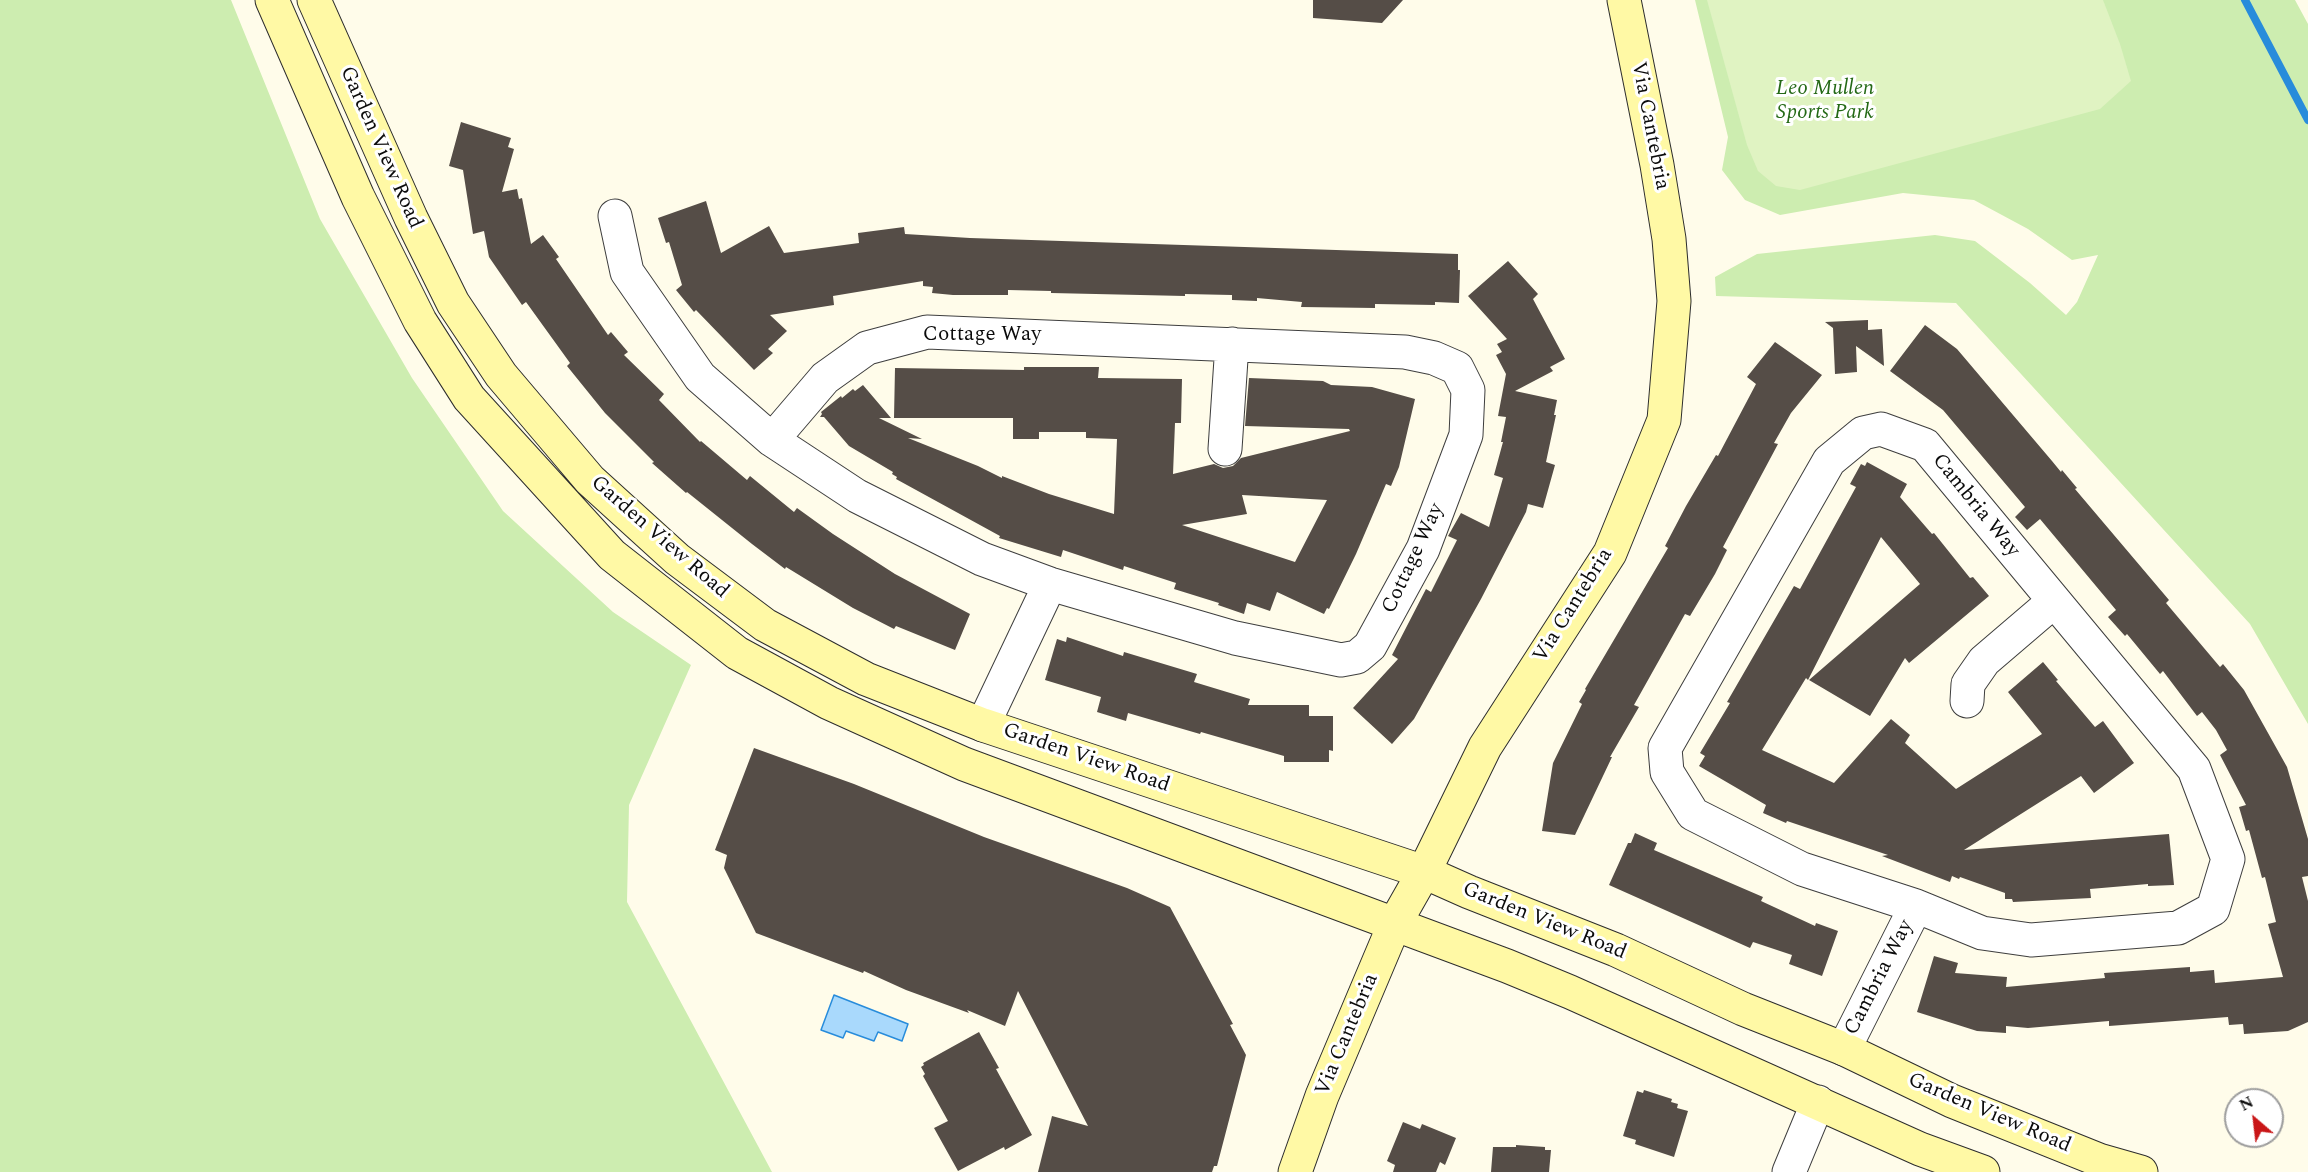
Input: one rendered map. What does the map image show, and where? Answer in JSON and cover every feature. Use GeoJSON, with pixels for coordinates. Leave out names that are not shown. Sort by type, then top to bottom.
{"type":"FeatureCollection","features":[{"type":"Feature","properties":{"kind":"main road","name":"Garden View Road"},"geometry":{"type":"LineString","coordinates":[[272,0],[358,197],[420,321],[469,398],[612,555],[737,653],[830,703],[964,764],[1395,923],[1570,992],[1920,1149],[1983,1172]]}},
{"type":"Feature","properties":{"kind":"main road","name":"Garden View Road"},"geometry":{"type":"LineString","coordinates":[[314,0],[411,218],[453,303],[501,375],[590,480],[677,559],[765,625],[866,679],[983,725],[1424,872],[1616,950],[1743,1009],[1844,1049],[1952,1101],[2099,1160],[2140,1172]]}},
{"type":"Feature","properties":{"kind":"main road","name":"Via Cantebria"},"geometry":{"type":"LineString","coordinates":[[1295,1172],[1322,1096],[1395,923],[1424,872],[1485,747],[1610,553],[1665,420],[1674,301],[1669,239],[1657,165],[1624,0]]}},
{"type":"Feature","properties":{"kind":"street","name":"Cottage Way"},"geometry":{"type":"LineString","coordinates":[[615,216],[627,272],[700,377],[772,440],[857,496],[982,559],[1050,585],[1235,638],[1341,660],[1357,657],[1370,646],[1423,549],[1466,435],[1468,390],[1457,368],[1434,358],[1405,352],[927,332],[867,348],[825,378],[772,440]]}},
{"type":"Feature","properties":{"kind":"street"},"geometry":{"type":"LineString","coordinates":[[1225,449],[1232,344]]}},
{"type":"Feature","properties":{"kind":"street","name":"Cambria Way"},"geometry":{"type":"LineString","coordinates":[[1881,429],[1925,445],[2053,602],[2194,769],[2228,859],[2213,909],[2178,928],[2031,940],[1982,933],[1916,906],[1802,869],[1693,814],[1667,772],[1665,748],[1829,461],[1863,433],[1881,429]]}},
{"type":"Feature","properties":{"kind":"street"},"geometry":{"type":"LineString","coordinates":[[983,725],[1050,585]]}},
{"type":"Feature","properties":{"kind":"street"},"geometry":{"type":"LineString","coordinates":[[1967,701],[1968,684],[1984,661],[2053,602]]}},
{"type":"Feature","properties":{"kind":"street","name":"Cambria Way"},"geometry":{"type":"LineString","coordinates":[[1844,1049],[1916,906]]}},
{"type":"Feature","properties":{"kind":"street"},"geometry":{"type":"LineString","coordinates":[[1789,1172],[1818,1102]]}},
{"type":"Feature","properties":{"kind":"green space"},"geometry":{"type":"Polygon","coordinates":[[[0,0],[231,0],[320,219],[412,378],[503,511],[613,612],[691,665],[629,805],[627,902],[772,1172],[0,1172],[0,0]]]}},
{"type":"Feature","properties":{"kind":"green space"},"geometry":{"type":"Polygon","coordinates":[[[1695,0],[2295,0],[2308,24],[2308,724],[2250,624],[1956,303],[1716,296],[1715,277],[1757,254],[1935,235],[1975,241],[2030,283],[2066,315],[2077,302],[2098,255],[2072,260],[2028,229],[1974,200],[1903,193],[1780,215],[1745,200],[1722,170],[1728,137],[1695,0]]]}},
{"type":"Feature","properties":{"kind":"green space","name":"Leo Mullen Sports Park"},"geometry":{"type":"Polygon","coordinates":[[[1707,0],[2103,0],[2131,81],[2100,109],[1800,190],[1776,186],[1758,171],[1747,145],[1707,0]]]}},
{"type":"Feature","properties":{"kind":"water"},"geometry":{"type":"Polygon","coordinates":[[[834,995],[908,1024],[902,1041],[878,1032],[874,1041],[846,1031],[843,1038],[821,1030],[834,995]]]}},
{"type":"Feature","properties":{"kind":"building"},"geometry":{"type":"Polygon","coordinates":[[[1313,0],[1403,0],[1382,23],[1313,18],[1313,0]]]}},
{"type":"Feature","properties":{"kind":"building"},"geometry":{"type":"Polygon","coordinates":[[[461,122],[511,138],[508,147],[514,149],[502,192],[517,189],[519,199],[522,198],[531,244],[543,235],[559,257],[556,259],[608,335],[611,332],[628,352],[624,355],[664,394],[659,400],[700,442],[747,480],[750,476],[794,512],[797,508],[895,574],[970,614],[955,650],[896,626],[894,629],[853,608],[786,567],[785,569],[686,493],[652,463],[654,462],[605,413],[567,366],[570,363],[526,302],[522,305],[489,257],[484,231],[473,234],[463,170],[449,166],[461,122]]]}},
{"type":"Feature","properties":{"kind":"building"},"geometry":{"type":"Polygon","coordinates":[[[706,201],[721,253],[769,226],[784,253],[859,243],[858,233],[904,227],[905,234],[970,238],[1458,254],[1459,303],[1375,304],[1375,308],[1301,307],[1302,302],[1257,298],[1257,301],[1232,300],[1232,295],[1185,294],[1185,296],[1008,290],[1008,295],[953,295],[932,293],[933,287],[923,286],[923,281],[833,296],[834,305],[770,315],[787,331],[768,349],[773,353],[754,370],[696,310],[694,312],[676,290],[682,285],[669,242],[666,243],[658,218],[706,201]]]}},
{"type":"Feature","properties":{"kind":"building"},"geometry":{"type":"Polygon","coordinates":[[[1508,261],[1538,294],[1533,299],[1565,359],[1550,367],[1553,371],[1515,391],[1557,400],[1546,462],[1555,465],[1543,508],[1528,504],[1481,599],[1414,719],[1392,744],[1353,708],[1398,659],[1392,655],[1426,589],[1431,592],[1457,540],[1448,536],[1461,513],[1489,527],[1503,478],[1494,475],[1503,442],[1501,442],[1506,417],[1498,416],[1506,374],[1496,355],[1502,352],[1497,344],[1507,339],[1468,296],[1508,261]]]}},
{"type":"Feature","properties":{"kind":"building"},"geometry":{"type":"Polygon","coordinates":[[[1868,320],[1868,330],[1882,329],[1884,366],[1856,346],[1857,372],[1835,374],[1833,328],[1825,322],[1868,320]]]}},
{"type":"Feature","properties":{"kind":"building"},"geometry":{"type":"Polygon","coordinates":[[[1925,325],[1957,349],[2077,488],[2075,489],[2169,600],[2166,603],[2220,667],[2223,664],[2244,690],[2287,767],[2308,839],[2308,876],[2302,877],[2308,901],[2308,1022],[2288,1031],[2244,1034],[2243,1024],[2229,1025],[2228,1017],[2109,1026],[2109,1021],[2028,1028],[2006,1026],[2006,1033],[1977,1031],[1917,1012],[1934,956],[1958,963],[1955,973],[2007,977],[2006,987],[2105,978],[2104,973],[2190,967],[2190,972],[2214,970],[2215,983],[2283,977],[2268,924],[2276,922],[2265,877],[2262,878],[2249,830],[2246,831],[2239,807],[2246,805],[2220,755],[2227,750],[2216,730],[2202,712],[2197,716],[2163,671],[2160,674],[2127,634],[2125,636],[2108,617],[2116,610],[2040,519],[2027,530],[2015,517],[2025,507],[1943,410],[1890,371],[1925,325]]]}},
{"type":"Feature","properties":{"kind":"building"},"geometry":{"type":"Polygon","coordinates":[[[1775,342],[1822,375],[1791,413],[1774,443],[1778,444],[1723,547],[1727,550],[1715,574],[1690,616],[1685,614],[1634,705],[1639,707],[1610,757],[1612,757],[1575,835],[1542,831],[1553,763],[1582,704],[1579,702],[1585,689],[1668,548],[1665,546],[1686,506],[1716,455],[1718,456],[1756,384],[1747,377],[1775,342]]]}},
{"type":"Feature","properties":{"kind":"building"},"geometry":{"type":"Polygon","coordinates":[[[1024,367],[1099,367],[1098,378],[1182,379],[1181,423],[1175,423],[1173,474],[1214,464],[1223,468],[1233,466],[1241,458],[1350,431],[1349,429],[1245,426],[1249,378],[1323,381],[1331,385],[1372,387],[1415,399],[1399,467],[1391,486],[1386,484],[1329,609],[1327,608],[1324,614],[1277,592],[1270,611],[1247,603],[1244,614],[1218,605],[1219,603],[1174,589],[1176,583],[1124,566],[1123,570],[1063,550],[1061,557],[999,538],[1000,536],[896,479],[893,472],[849,446],[824,417],[820,417],[821,412],[841,396],[842,398],[853,389],[855,391],[863,385],[891,418],[879,418],[922,439],[908,438],[1002,478],[1002,476],[1049,494],[1114,514],[1117,439],[1086,438],[1086,432],[1039,432],[1039,439],[1013,439],[1013,418],[894,418],[895,368],[1024,370],[1024,367]],[[1242,495],[1247,514],[1182,525],[1295,562],[1327,500],[1242,495]]]}},
{"type":"Feature","properties":{"kind":"building"},"geometry":{"type":"Polygon","coordinates":[[[1867,462],[1907,484],[1900,497],[1932,534],[1934,533],[1970,578],[1973,577],[1989,596],[1909,663],[1905,658],[1870,716],[1809,680],[1920,584],[1881,537],[1808,680],[1806,678],[1762,750],[1834,783],[1891,719],[1910,735],[1905,743],[1956,789],[2042,734],[2008,692],[2043,662],[2095,727],[2103,721],[2134,763],[2094,793],[2081,776],[1964,850],[2169,834],[2174,885],[2148,886],[2148,884],[2090,889],[2091,898],[2013,902],[2012,899],[2005,899],[2005,893],[1960,877],[1959,879],[1952,876],[1950,882],[1882,856],[1888,855],[1787,821],[1786,823],[1763,813],[1766,805],[1699,766],[1705,756],[1700,753],[1730,703],[1727,702],[1794,586],[1800,589],[1856,487],[1850,484],[1861,464],[1865,466],[1867,462]]]}},
{"type":"Feature","properties":{"kind":"building"},"geometry":{"type":"Polygon","coordinates":[[[1067,637],[1123,656],[1124,652],[1197,674],[1194,682],[1250,699],[1248,705],[1309,705],[1309,716],[1333,716],[1333,751],[1329,750],[1329,762],[1284,762],[1284,756],[1201,732],[1200,734],[1128,713],[1126,721],[1097,712],[1101,697],[1045,680],[1057,639],[1066,642],[1067,637]]]}},
{"type":"Feature","properties":{"kind":"building"},"geometry":{"type":"Polygon","coordinates":[[[754,748],[854,784],[984,837],[1127,888],[1170,907],[1233,1024],[1230,1025],[1246,1055],[1217,1166],[1214,1166],[1212,1172],[1038,1172],[1052,1116],[1088,1126],[1018,991],[1005,1026],[967,1010],[969,1013],[906,990],[864,971],[863,973],[756,933],[724,868],[727,855],[715,850],[754,748]]]}},
{"type":"Feature","properties":{"kind":"building"},"geometry":{"type":"Polygon","coordinates":[[[1635,833],[1657,843],[1654,850],[1763,897],[1761,901],[1815,926],[1816,923],[1838,931],[1822,976],[1789,964],[1792,955],[1753,942],[1750,948],[1609,885],[1635,833]]]}},
{"type":"Feature","properties":{"kind":"building"},"geometry":{"type":"Polygon","coordinates":[[[979,1032],[999,1068],[996,1069],[1032,1135],[958,1171],[934,1128],[948,1121],[923,1076],[925,1074],[921,1067],[923,1063],[979,1032]]]}},
{"type":"Feature","properties":{"kind":"building"},"geometry":{"type":"Polygon","coordinates":[[[1644,1090],[1672,1099],[1671,1102],[1678,1104],[1677,1108],[1688,1111],[1674,1157],[1635,1144],[1636,1140],[1623,1136],[1637,1091],[1643,1093],[1644,1090]]]}},
{"type":"Feature","properties":{"kind":"building"},"geometry":{"type":"Polygon","coordinates":[[[1403,1122],[1420,1129],[1422,1124],[1456,1138],[1445,1165],[1440,1162],[1436,1172],[1393,1172],[1395,1165],[1387,1161],[1403,1122]]]}},
{"type":"Feature","properties":{"kind":"building"},"geometry":{"type":"Polygon","coordinates":[[[1516,1145],[1545,1147],[1545,1150],[1551,1150],[1549,1172],[1491,1172],[1493,1147],[1516,1147],[1516,1145]]]}},
{"type":"Feature","properties":{"kind":"waterway"},"geometry":{"type":"LineString","coordinates":[[2245,0],[2308,120]]}}]}
